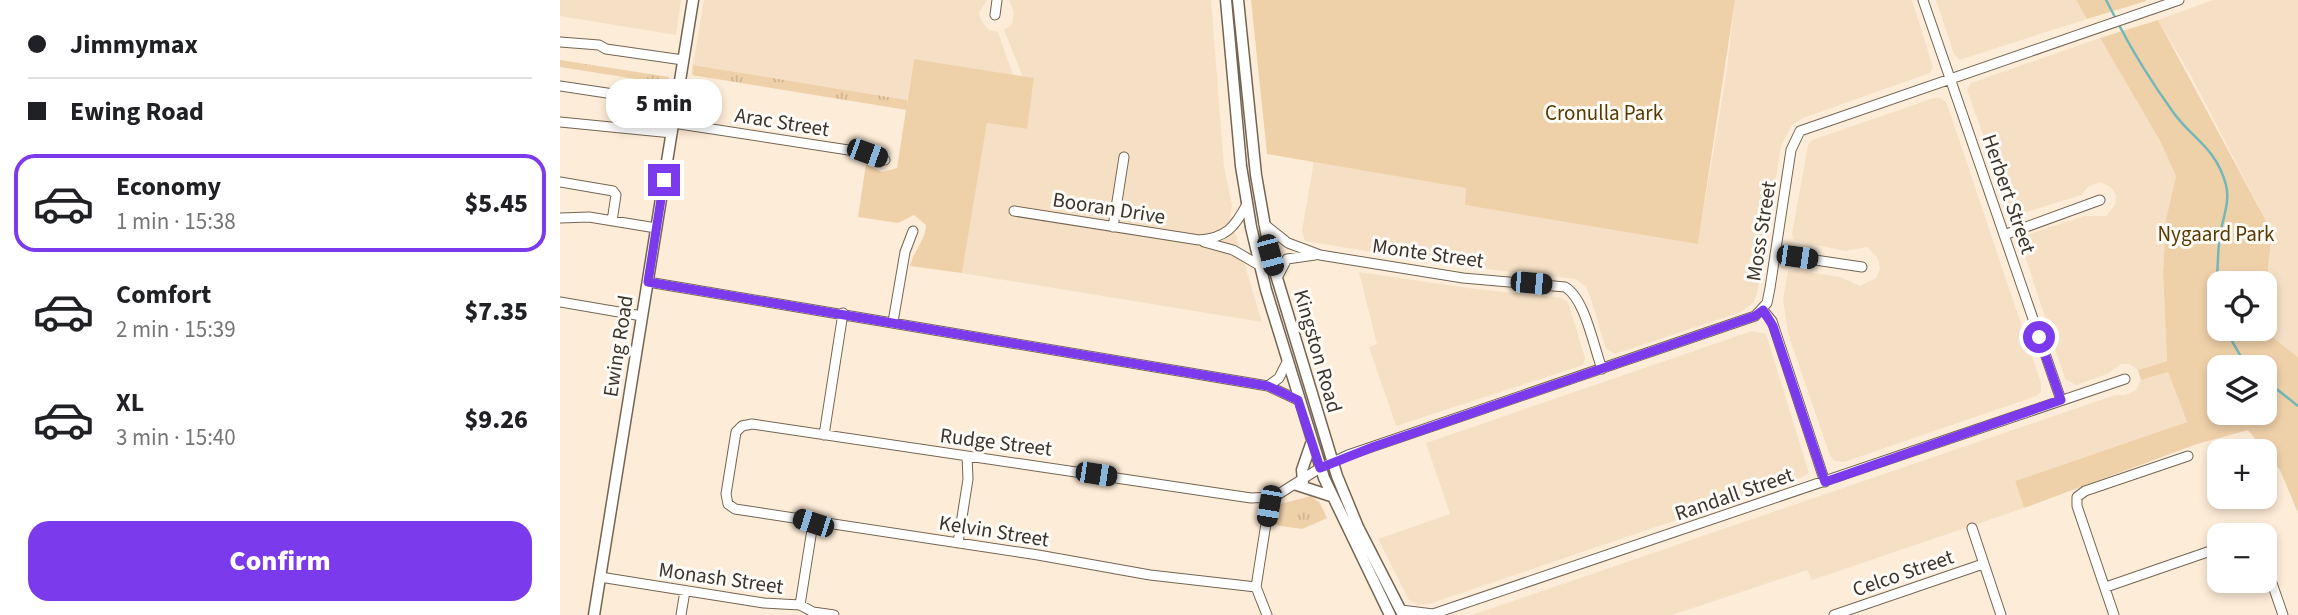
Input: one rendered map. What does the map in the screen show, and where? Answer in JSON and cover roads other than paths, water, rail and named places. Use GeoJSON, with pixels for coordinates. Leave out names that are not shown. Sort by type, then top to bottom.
{"type":"FeatureCollection","features":[{"type":"Feature","properties":{"kind":"main road","name":"Ewing Road"},"geometry":{"type":"LineString","coordinates":[[594,615],[693,0]]}},
{"type":"Feature","properties":{"kind":"main road","name":"Kingston Road"},"geometry":{"type":"LineString","coordinates":[[1226,0],[1247,204],[1259,265],[1298,400],[1331,496],[1398,613]]}},
{"type":"Feature","properties":{"kind":"main road","name":"Kingston Road"},"geometry":{"type":"LineString","coordinates":[[1238,0],[1256,175],[1277,278],[1332,462],[1358,527],[1398,613]]}},
{"type":"Feature","properties":{"kind":"main road"},"geometry":{"type":"LineString","coordinates":[[1312,443],[1300,483],[1331,496]]}},
{"type":"Feature","properties":{"kind":"street"},"geometry":{"type":"LineString","coordinates":[[995,15],[997,0]]}},
{"type":"Feature","properties":{"kind":"street","name":"Herbert Street"},"geometry":{"type":"LineString","coordinates":[[1923,0],[2061,400]]}},
{"type":"Feature","properties":{"kind":"street","name":"Moss Street"},"geometry":{"type":"LineString","coordinates":[[1320,468],[1755,316],[1763,310],[1770,288],[1792,145],[1800,131],[2179,0]]}},
{"type":"Feature","properties":{"kind":"street"},"geometry":{"type":"LineString","coordinates":[[560,41],[683,60]]}},
{"type":"Feature","properties":{"kind":"street"},"geometry":{"type":"LineString","coordinates":[[560,86],[620,95],[631,107],[648,117],[673,125]]}},
{"type":"Feature","properties":{"kind":"street"},"geometry":{"type":"LineString","coordinates":[[560,122],[673,125]]}},
{"type":"Feature","properties":{"kind":"street","name":"Arac Street"},"geometry":{"type":"LineString","coordinates":[[673,125],[867,153],[885,160]]}},
{"type":"Feature","properties":{"kind":"street"},"geometry":{"type":"LineString","coordinates":[[1113,227],[1124,157]]}},
{"type":"Feature","properties":{"kind":"street"},"geometry":{"type":"LineString","coordinates":[[560,182],[613,191],[616,195],[612,221]]}},
{"type":"Feature","properties":{"kind":"street"},"geometry":{"type":"LineString","coordinates":[[2004,235],[2100,200]]}},
{"type":"Feature","properties":{"kind":"street","name":"Booran Drive"},"geometry":{"type":"LineString","coordinates":[[1199,240],[1216,238],[1229,232],[1247,204]]}},
{"type":"Feature","properties":{"kind":"street","name":"Booran Drive"},"geometry":{"type":"LineString","coordinates":[[1014,211],[1199,240],[1238,251],[1259,265]]}},
{"type":"Feature","properties":{"kind":"street"},"geometry":{"type":"LineString","coordinates":[[560,218],[612,221],[656,228]]}},
{"type":"Feature","properties":{"kind":"street","name":"Monte Street"},"geometry":{"type":"LineString","coordinates":[[1264,224],[1288,243],[1320,255],[1463,278],[1565,287],[1574,292],[1580,303],[1602,369]]}},
{"type":"Feature","properties":{"kind":"street"},"geometry":{"type":"LineString","coordinates":[[893,322],[905,252],[913,231]]}},
{"type":"Feature","properties":{"kind":"street"},"geometry":{"type":"LineString","coordinates":[[1775,254],[1862,267]]}},
{"type":"Feature","properties":{"kind":"street","name":"Monte Street"},"geometry":{"type":"LineString","coordinates":[[1277,278],[1287,259],[1320,255]]}},
{"type":"Feature","properties":{"kind":"street"},"geometry":{"type":"LineString","coordinates":[[648,282],[1268,386],[1298,400]]}},
{"type":"Feature","properties":{"kind":"street"},"geometry":{"type":"LineString","coordinates":[[560,302],[642,316]]}},
{"type":"Feature","properties":{"kind":"street"},"geometry":{"type":"LineString","coordinates":[[1763,310],[1773,326],[1825,482]]}},
{"type":"Feature","properties":{"kind":"street"},"geometry":{"type":"LineString","coordinates":[[824,435],[843,313]]}},
{"type":"Feature","properties":{"kind":"street"},"geometry":{"type":"LineString","coordinates":[[1268,386],[1279,378],[1287,362]]}},
{"type":"Feature","properties":{"kind":"street","name":"Randall Street"},"geometry":{"type":"LineString","coordinates":[[1398,613],[1432,615],[2125,379]]}},
{"type":"Feature","properties":{"kind":"street","name":"Rudge Street"},"geometry":{"type":"LineString","coordinates":[[728,504],[726,494],[736,432],[741,426],[752,424],[1270,498]]}},
{"type":"Feature","properties":{"kind":"street"},"geometry":{"type":"LineString","coordinates":[[958,543],[968,479],[967,456]]}},
{"type":"Feature","properties":{"kind":"street"},"geometry":{"type":"LineString","coordinates":[[2114,615],[2077,506],[2077,497],[2085,491],[2188,456]]}},
{"type":"Feature","properties":{"kind":"street"},"geometry":{"type":"LineString","coordinates":[[1267,615],[1256,587],[1270,498],[1300,483],[1320,468]]}},
{"type":"Feature","properties":{"kind":"street","name":"Kelvin Street"},"geometry":{"type":"LineString","coordinates":[[728,504],[735,509],[813,523],[827,522],[1150,575],[1256,587]]}},
{"type":"Feature","properties":{"kind":"street"},"geometry":{"type":"LineString","coordinates":[[800,605],[813,523]]}},
{"type":"Feature","properties":{"kind":"street"},"geometry":{"type":"LineString","coordinates":[[1972,528],[2001,615]]}},
{"type":"Feature","properties":{"kind":"street"},"geometry":{"type":"LineString","coordinates":[[2106,587],[2207,552]]}},
{"type":"Feature","properties":{"kind":"street","name":"Celco Street"},"geometry":{"type":"LineString","coordinates":[[1834,615],[1983,564]]}},
{"type":"Feature","properties":{"kind":"street","name":"Monash Street"},"geometry":{"type":"LineString","coordinates":[[600,578],[764,603],[800,605],[813,612],[834,615]]}},
{"type":"Feature","properties":{"kind":"street"},"geometry":{"type":"LineString","coordinates":[[681,615],[685,591]]}},
{"type":"Feature","properties":{"kind":"street"},"geometry":{"type":"LineString","coordinates":[[2275,593],[2283,615]]}},
{"type":"Feature","properties":{"kind":"street"},"geometry":{"type":"LineString","coordinates":[[762,615],[764,603]]}},
{"type":"Feature","properties":{"kind":"waterway"},"geometry":{"type":"LineString","coordinates":[[2106,0],[2116,19]]}},
{"type":"Feature","properties":{"kind":"waterway"},"geometry":{"type":"LineString","coordinates":[[2119,25],[2138,59],[2180,121],[2210,152],[2222,172],[2227,199],[2220,236],[2218,271]]}},
{"type":"Feature","properties":{"kind":"waterway"},"geometry":{"type":"LineString","coordinates":[[2232,341],[2240,355]]}},
{"type":"Feature","properties":{"kind":"waterway"},"geometry":{"type":"LineString","coordinates":[[2277,389],[2298,406]]}},
{"type":"Feature","properties":{"kind":"park label","name":"Cronulla Park"},"geometry":{"type":"Point","coordinates":[1604,113]}},
{"type":"Feature","properties":{"kind":"park label","name":"Nygaard Park"},"geometry":{"type":"Point","coordinates":[2216,234]}}]}
